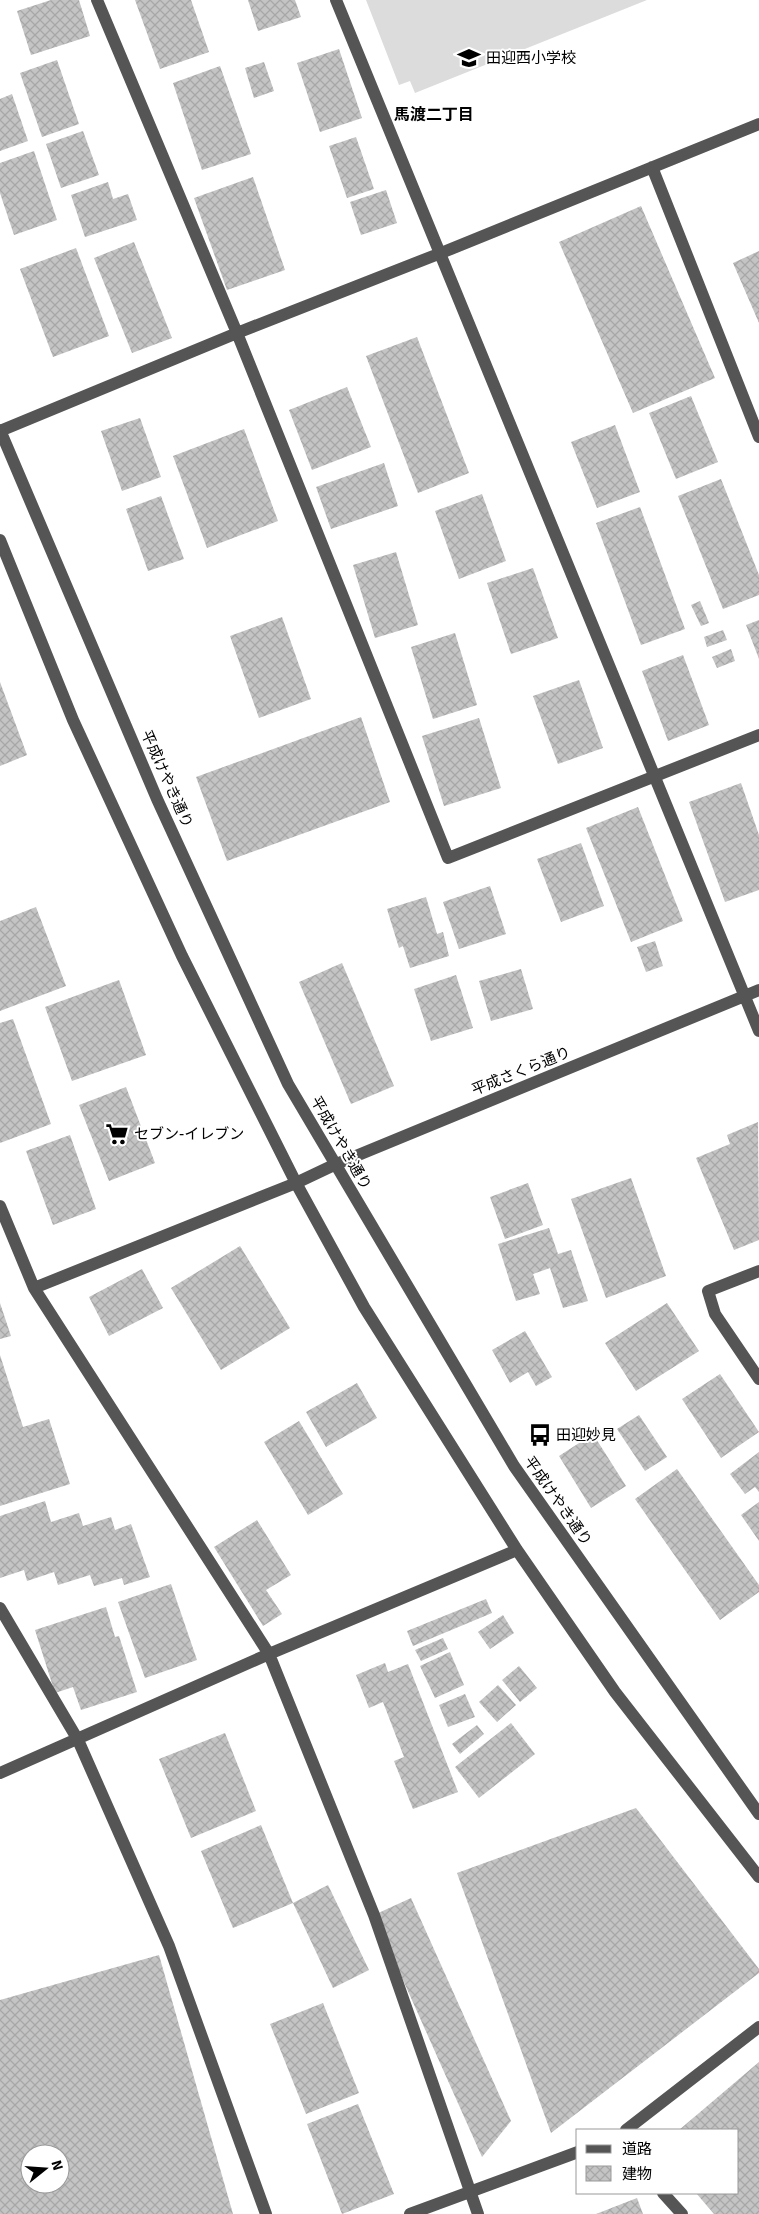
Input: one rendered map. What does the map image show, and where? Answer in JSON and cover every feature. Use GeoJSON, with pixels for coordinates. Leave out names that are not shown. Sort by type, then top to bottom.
{"type":"FeatureCollection","features":[{"type":"Feature","properties":{"kind":"street"},"geometry":{"type":"LineString","coordinates":[[97,0],[237,333],[448,858],[655,778],[759,735]]}},
{"type":"Feature","properties":{"kind":"street"},"geometry":{"type":"LineString","coordinates":[[336,0],[759,1031]]}},
{"type":"Feature","properties":{"kind":"street"},"geometry":{"type":"LineString","coordinates":[[0,431],[237,333],[441,253],[759,124]]}},
{"type":"Feature","properties":{"kind":"street"},"geometry":{"type":"LineString","coordinates":[[652,167],[759,437]]}},
{"type":"Feature","properties":{"kind":"street","name":"平成けやき通り"},"geometry":{"type":"LineString","coordinates":[[0,431],[161,808],[288,1084],[334,1165],[514,1466],[759,1814]]}},
{"type":"Feature","properties":{"kind":"street"},"geometry":{"type":"LineString","coordinates":[[0,540],[73,720],[178,947],[296,1183],[364,1307],[517,1550],[615,1692],[759,1877]]}},
{"type":"Feature","properties":{"kind":"street","name":"平成さくら通り"},"geometry":{"type":"LineString","coordinates":[[34,1288],[296,1183],[334,1165],[759,990]]}},
{"type":"Feature","properties":{"kind":"street"},"geometry":{"type":"LineString","coordinates":[[0,1206],[34,1288],[270,1654],[374,1915],[478,2214]]}},
{"type":"Feature","properties":{"kind":"street"},"geometry":{"type":"LineString","coordinates":[[759,1271],[708,1291],[714,1314],[759,1379]]}},
{"type":"Feature","properties":{"kind":"street"},"geometry":{"type":"LineString","coordinates":[[0,1773],[270,1654],[517,1550]]}},
{"type":"Feature","properties":{"kind":"street"},"geometry":{"type":"LineString","coordinates":[[0,1608],[78,1740],[169,1946],[266,2214]]}},
{"type":"Feature","properties":{"kind":"street"},"geometry":{"type":"LineString","coordinates":[[627,2129],[759,2027]]}},
{"type":"Feature","properties":{"kind":"street"},"geometry":{"type":"LineString","coordinates":[[410,2214],[576,2153]]}},
{"type":"Feature","properties":{"kind":"street"},"geometry":{"type":"LineString","coordinates":[[664,2194],[682,2214]]}},
{"type":"Feature","properties":{"kind":"shaded area","name":"田迎西小学校"},"geometry":{"type":"Polygon","coordinates":[[[366,0],[647,0],[415,93],[410,81],[399,85],[366,0]]]}},
{"type":"Feature","properties":{"kind":"building"},"geometry":{"type":"Polygon","coordinates":[[[51,0],[79,0],[90,36],[31,55],[17,11],[51,0]]]}},
{"type":"Feature","properties":{"kind":"building"},"geometry":{"type":"Polygon","coordinates":[[[135,0],[191,0],[209,52],[160,69],[135,0]]]}},
{"type":"Feature","properties":{"kind":"building"},"geometry":{"type":"Polygon","coordinates":[[[248,0],[295,0],[301,17],[258,31],[248,0]]]}},
{"type":"Feature","properties":{"kind":"building"},"geometry":{"type":"Polygon","coordinates":[[[339,49],[362,118],[320,132],[297,63],[339,49]]]}},
{"type":"Feature","properties":{"kind":"building"},"geometry":{"type":"Polygon","coordinates":[[[57,60],[79,124],[42,137],[20,73],[57,60]]]}},
{"type":"Feature","properties":{"kind":"building"},"geometry":{"type":"Polygon","coordinates":[[[264,62],[274,91],[254,98],[245,68],[264,62]]]}},
{"type":"Feature","properties":{"kind":"building"},"geometry":{"type":"Polygon","coordinates":[[[220,66],[251,154],[202,170],[173,83],[220,66]]]}},
{"type":"Feature","properties":{"kind":"building"},"geometry":{"type":"Polygon","coordinates":[[[12,94],[28,141],[0,151],[0,99],[12,94]]]}},
{"type":"Feature","properties":{"kind":"building"},"geometry":{"type":"Polygon","coordinates":[[[83,131],[99,175],[61,188],[46,144],[83,131]]]}},
{"type":"Feature","properties":{"kind":"building"},"geometry":{"type":"Polygon","coordinates":[[[356,137],[374,189],[347,198],[329,146],[356,137]]]}},
{"type":"Feature","properties":{"kind":"building"},"geometry":{"type":"Polygon","coordinates":[[[34,151],[57,220],[14,235],[0,193],[0,163],[34,151]]]}},
{"type":"Feature","properties":{"kind":"building"},"geometry":{"type":"Polygon","coordinates":[[[253,177],[285,270],[227,290],[194,198],[253,177]]]}},
{"type":"Feature","properties":{"kind":"building"},"geometry":{"type":"Polygon","coordinates":[[[108,182],[113,199],[128,194],[137,220],[85,237],[71,195],[108,182]]]}},
{"type":"Feature","properties":{"kind":"building"},"geometry":{"type":"Polygon","coordinates":[[[386,190],[397,223],[361,235],[350,202],[386,190]]]}},
{"type":"Feature","properties":{"kind":"building"},"geometry":{"type":"Polygon","coordinates":[[[641,206],[715,378],[633,413],[559,242],[641,206]]]}},
{"type":"Feature","properties":{"kind":"building"},"geometry":{"type":"Polygon","coordinates":[[[134,242],[172,338],[132,353],[94,258],[134,242]]]}},
{"type":"Feature","properties":{"kind":"building"},"geometry":{"type":"Polygon","coordinates":[[[76,248],[109,336],[53,357],[20,269],[76,248]]]}},
{"type":"Feature","properties":{"kind":"building"},"geometry":{"type":"Polygon","coordinates":[[[759,251],[759,323],[733,263],[759,251]]]}},
{"type":"Feature","properties":{"kind":"building"},"geometry":{"type":"Polygon","coordinates":[[[417,337],[469,473],[418,493],[366,356],[417,337]]]}},
{"type":"Feature","properties":{"kind":"building"},"geometry":{"type":"Polygon","coordinates":[[[347,387],[371,447],[312,470],[289,410],[347,387]]]}},
{"type":"Feature","properties":{"kind":"building"},"geometry":{"type":"Polygon","coordinates":[[[691,396],[718,462],[676,479],[649,413],[691,396]]]}},
{"type":"Feature","properties":{"kind":"building"},"geometry":{"type":"Polygon","coordinates":[[[140,418],[161,477],[122,491],[101,431],[140,418]]]}},
{"type":"Feature","properties":{"kind":"building"},"geometry":{"type":"Polygon","coordinates":[[[615,425],[640,492],[597,508],[571,442],[615,425]]]}},
{"type":"Feature","properties":{"kind":"building"},"geometry":{"type":"Polygon","coordinates":[[[244,429],[278,521],[207,548],[173,456],[244,429]]]}},
{"type":"Feature","properties":{"kind":"building"},"geometry":{"type":"Polygon","coordinates":[[[384,463],[398,506],[331,529],[316,487],[384,463]]]}},
{"type":"Feature","properties":{"kind":"building"},"geometry":{"type":"Polygon","coordinates":[[[721,479],[759,575],[759,595],[723,609],[678,496],[721,479]]]}},
{"type":"Feature","properties":{"kind":"building"},"geometry":{"type":"Polygon","coordinates":[[[482,494],[506,561],[459,579],[435,511],[482,494]]]}},
{"type":"Feature","properties":{"kind":"building"},"geometry":{"type":"Polygon","coordinates":[[[161,496],[184,559],[148,571],[126,509],[161,496]]]}},
{"type":"Feature","properties":{"kind":"building"},"geometry":{"type":"Polygon","coordinates":[[[640,507],[685,629],[641,645],[596,523],[640,507]]]}},
{"type":"Feature","properties":{"kind":"building"},"geometry":{"type":"Polygon","coordinates":[[[396,552],[418,625],[375,638],[353,565],[396,552]]]}},
{"type":"Feature","properties":{"kind":"building"},"geometry":{"type":"Polygon","coordinates":[[[533,568],[558,638],[511,654],[487,583],[533,568]]]}},
{"type":"Feature","properties":{"kind":"building"},"geometry":{"type":"Polygon","coordinates":[[[700,601],[709,623],[701,626],[691,605],[700,601]]]}},
{"type":"Feature","properties":{"kind":"building"},"geometry":{"type":"Polygon","coordinates":[[[282,617],[311,699],[259,718],[230,636],[282,617]]]}},
{"type":"Feature","properties":{"kind":"building"},"geometry":{"type":"Polygon","coordinates":[[[759,620],[759,659],[746,625],[759,620]]]}},
{"type":"Feature","properties":{"kind":"building"},"geometry":{"type":"Polygon","coordinates":[[[723,630],[727,640],[707,647],[704,637],[723,630]]]}},
{"type":"Feature","properties":{"kind":"building"},"geometry":{"type":"Polygon","coordinates":[[[455,633],[477,705],[433,719],[411,647],[455,633]]]}},
{"type":"Feature","properties":{"kind":"building"},"geometry":{"type":"Polygon","coordinates":[[[731,649],[735,661],[717,668],[712,657],[731,649]]]}},
{"type":"Feature","properties":{"kind":"building"},"geometry":{"type":"Polygon","coordinates":[[[683,655],[709,725],[668,741],[642,671],[683,655]]]}},
{"type":"Feature","properties":{"kind":"building"},"geometry":{"type":"Polygon","coordinates":[[[579,680],[603,748],[558,764],[533,696],[579,680]]]}},
{"type":"Feature","properties":{"kind":"building"},"geometry":{"type":"Polygon","coordinates":[[[0,682],[27,755],[0,766],[0,682]]]}},
{"type":"Feature","properties":{"kind":"building"},"geometry":{"type":"Polygon","coordinates":[[[361,717],[390,802],[227,861],[196,777],[361,717]]]}},
{"type":"Feature","properties":{"kind":"building"},"geometry":{"type":"Polygon","coordinates":[[[479,718],[501,788],[444,806],[422,736],[479,718]]]}},
{"type":"Feature","properties":{"kind":"building"},"geometry":{"type":"Polygon","coordinates":[[[741,783],[759,835],[759,890],[725,902],[689,802],[741,783]]]}},
{"type":"Feature","properties":{"kind":"building"},"geometry":{"type":"Polygon","coordinates":[[[638,807],[683,921],[631,942],[586,828],[638,807]]]}},
{"type":"Feature","properties":{"kind":"building"},"geometry":{"type":"Polygon","coordinates":[[[581,843],[604,906],[561,922],[537,859],[581,843]]]}},
{"type":"Feature","properties":{"kind":"building"},"geometry":{"type":"Polygon","coordinates":[[[490,886],[506,934],[459,949],[443,902],[490,886]]]}},
{"type":"Feature","properties":{"kind":"building"},"geometry":{"type":"Polygon","coordinates":[[[426,897],[437,934],[443,932],[449,956],[410,968],[403,946],[399,948],[387,909],[426,897]]]}},
{"type":"Feature","properties":{"kind":"building"},"geometry":{"type":"Polygon","coordinates":[[[36,907],[66,986],[0,1011],[0,921],[36,907]]]}},
{"type":"Feature","properties":{"kind":"building"},"geometry":{"type":"Polygon","coordinates":[[[655,941],[663,966],[646,972],[637,947],[655,941]]]}},
{"type":"Feature","properties":{"kind":"building"},"geometry":{"type":"Polygon","coordinates":[[[342,963],[394,1086],[351,1104],[299,982],[342,963]]]}},
{"type":"Feature","properties":{"kind":"building"},"geometry":{"type":"Polygon","coordinates":[[[521,969],[533,1009],[491,1021],[479,981],[521,969]]]}},
{"type":"Feature","properties":{"kind":"building"},"geometry":{"type":"Polygon","coordinates":[[[456,975],[473,1028],[431,1041],[414,989],[456,975]]]}},
{"type":"Feature","properties":{"kind":"building"},"geometry":{"type":"Polygon","coordinates":[[[119,980],[146,1055],[72,1081],[45,1007],[119,980]]]}},
{"type":"Feature","properties":{"kind":"building"},"geometry":{"type":"Polygon","coordinates":[[[13,1019],[51,1124],[0,1143],[0,1023],[13,1019]]]}},
{"type":"Feature","properties":{"kind":"building","name":"セブン-イレブン"},"geometry":{"type":"Polygon","coordinates":[[[126,1087],[155,1163],[109,1181],[79,1105],[126,1087]]]}},
{"type":"Feature","properties":{"kind":"building"},"geometry":{"type":"Polygon","coordinates":[[[758,1122],[759,1240],[734,1250],[696,1158],[730,1144],[727,1135],[758,1122]]]}},
{"type":"Feature","properties":{"kind":"building"},"geometry":{"type":"Polygon","coordinates":[[[70,1135],[96,1209],[53,1225],[26,1151],[70,1135]]]}},
{"type":"Feature","properties":{"kind":"building"},"geometry":{"type":"Polygon","coordinates":[[[631,1178],[666,1276],[606,1298],[571,1199],[631,1178]]]}},
{"type":"Feature","properties":{"kind":"building"},"geometry":{"type":"Polygon","coordinates":[[[528,1183],[543,1225],[505,1239],[490,1197],[528,1183]]]}},
{"type":"Feature","properties":{"kind":"building"},"geometry":{"type":"Polygon","coordinates":[[[549,1228],[558,1254],[571,1250],[588,1301],[563,1308],[550,1268],[533,1274],[540,1294],[516,1301],[498,1244],[549,1228]]]}},
{"type":"Feature","properties":{"kind":"building"},"geometry":{"type":"Polygon","coordinates":[[[240,1246],[290,1328],[221,1370],[171,1288],[240,1246]]]}},
{"type":"Feature","properties":{"kind":"building"},"geometry":{"type":"Polygon","coordinates":[[[142,1269],[163,1308],[109,1336],[89,1297],[142,1269]]]}},
{"type":"Feature","properties":{"kind":"building"},"geometry":{"type":"Polygon","coordinates":[[[0,1303],[11,1336],[0,1339],[0,1303]]]}},
{"type":"Feature","properties":{"kind":"building"},"geometry":{"type":"Polygon","coordinates":[[[667,1303],[699,1351],[636,1391],[605,1343],[667,1303]]]}},
{"type":"Feature","properties":{"kind":"building"},"geometry":{"type":"Polygon","coordinates":[[[525,1331],[552,1377],[536,1386],[528,1372],[510,1383],[492,1350],[525,1331]]]}},
{"type":"Feature","properties":{"kind":"building"},"geometry":{"type":"Polygon","coordinates":[[[0,1355],[23,1427],[49,1419],[70,1484],[0,1506],[0,1355]]]}},
{"type":"Feature","properties":{"kind":"building"},"geometry":{"type":"Polygon","coordinates":[[[720,1374],[759,1432],[721,1458],[682,1399],[720,1374]]]}},
{"type":"Feature","properties":{"kind":"building"},"geometry":{"type":"Polygon","coordinates":[[[357,1383],[377,1418],[326,1447],[306,1412],[357,1383]]]}},
{"type":"Feature","properties":{"kind":"building"},"geometry":{"type":"Polygon","coordinates":[[[639,1415],[667,1457],[645,1471],[617,1429],[639,1415]]]}},
{"type":"Feature","properties":{"kind":"building"},"geometry":{"type":"Polygon","coordinates":[[[299,1421],[343,1494],[308,1515],[264,1442],[299,1421]]]}},
{"type":"Feature","properties":{"kind":"building"},"geometry":{"type":"Polygon","coordinates":[[[593,1434],[626,1486],[591,1508],[559,1456],[593,1434]]]}},
{"type":"Feature","properties":{"kind":"building"},"geometry":{"type":"Polygon","coordinates":[[[759,1452],[759,1492],[755,1487],[745,1494],[730,1474],[759,1452]]]}},
{"type":"Feature","properties":{"kind":"building"},"geometry":{"type":"Polygon","coordinates":[[[677,1469],[759,1585],[759,1592],[720,1620],[635,1499],[677,1469]]]}},
{"type":"Feature","properties":{"kind":"building"},"geometry":{"type":"Polygon","coordinates":[[[45,1501],[51,1522],[79,1513],[83,1526],[111,1517],[115,1530],[131,1524],[150,1577],[124,1585],[122,1578],[94,1586],[90,1575],[58,1585],[54,1572],[27,1581],[24,1570],[0,1578],[0,1516],[45,1501]]]}},
{"type":"Feature","properties":{"kind":"building"},"geometry":{"type":"Polygon","coordinates":[[[759,1502],[759,1541],[741,1515],[759,1502]]]}},
{"type":"Feature","properties":{"kind":"building"},"geometry":{"type":"Polygon","coordinates":[[[257,1520],[291,1575],[266,1590],[282,1614],[263,1626],[214,1547],[257,1520]]]}},
{"type":"Feature","properties":{"kind":"building"},"geometry":{"type":"Polygon","coordinates":[[[171,1584],[197,1660],[145,1678],[118,1602],[171,1584]]]}},
{"type":"Feature","properties":{"kind":"building"},"geometry":{"type":"Polygon","coordinates":[[[486,1599],[492,1613],[413,1646],[407,1631],[486,1599]]]}},
{"type":"Feature","properties":{"kind":"building"},"geometry":{"type":"Polygon","coordinates":[[[106,1607],[115,1637],[119,1636],[137,1692],[81,1710],[73,1687],[55,1693],[35,1630],[106,1607]]]}},
{"type":"Feature","properties":{"kind":"building"},"geometry":{"type":"Polygon","coordinates":[[[503,1615],[514,1633],[490,1649],[478,1632],[503,1615]]]}},
{"type":"Feature","properties":{"kind":"building"},"geometry":{"type":"Polygon","coordinates":[[[443,1638],[448,1649],[421,1661],[415,1650],[443,1638]]]}},
{"type":"Feature","properties":{"kind":"building"},"geometry":{"type":"Polygon","coordinates":[[[450,1652],[464,1685],[435,1698],[420,1666],[450,1652]]]}},
{"type":"Feature","properties":{"kind":"building"},"geometry":{"type":"Polygon","coordinates":[[[385,1663],[388,1672],[408,1664],[458,1792],[413,1809],[394,1761],[404,1757],[383,1702],[369,1708],[356,1675],[385,1663]]]}},
{"type":"Feature","properties":{"kind":"building"},"geometry":{"type":"Polygon","coordinates":[[[519,1666],[537,1688],[520,1702],[502,1680],[519,1666]]]}},
{"type":"Feature","properties":{"kind":"building"},"geometry":{"type":"Polygon","coordinates":[[[498,1685],[516,1705],[497,1722],[479,1702],[498,1685]]]}},
{"type":"Feature","properties":{"kind":"building"},"geometry":{"type":"Polygon","coordinates":[[[465,1694],[475,1717],[448,1727],[439,1705],[465,1694]]]}},
{"type":"Feature","properties":{"kind":"building"},"geometry":{"type":"Polygon","coordinates":[[[511,1723],[535,1754],[479,1798],[455,1767],[511,1723]]]}},
{"type":"Feature","properties":{"kind":"building"},"geometry":{"type":"Polygon","coordinates":[[[477,1725],[484,1734],[460,1754],[452,1744],[477,1725]]]}},
{"type":"Feature","properties":{"kind":"building"},"geometry":{"type":"Polygon","coordinates":[[[225,1733],[256,1811],[191,1838],[159,1759],[225,1733]]]}},
{"type":"Feature","properties":{"kind":"building"},"geometry":{"type":"Polygon","coordinates":[[[636,1808],[759,1969],[759,1973],[551,2133],[457,1873],[636,1808]]]}},
{"type":"Feature","properties":{"kind":"building"},"geometry":{"type":"Polygon","coordinates":[[[261,1825],[293,1903],[233,1928],[201,1851],[261,1825]]]}},
{"type":"Feature","properties":{"kind":"building"},"geometry":{"type":"Polygon","coordinates":[[[328,1885],[369,1970],[333,1988],[293,1903],[328,1885]]]}},
{"type":"Feature","properties":{"kind":"building"},"geometry":{"type":"Polygon","coordinates":[[[411,1898],[511,2121],[482,2157],[374,1915],[411,1898]]]}},
{"type":"Feature","properties":{"kind":"building"},"geometry":{"type":"Polygon","coordinates":[[[159,1955],[233,2214],[0,2214],[0,2000],[159,1955]]]}},
{"type":"Feature","properties":{"kind":"building"},"geometry":{"type":"Polygon","coordinates":[[[323,2003],[359,2093],[306,2114],[270,2024],[323,2003]]]}},
{"type":"Feature","properties":{"kind":"building"},"geometry":{"type":"Polygon","coordinates":[[[759,2062],[759,2214],[714,2214],[697,2194],[739,2194],[739,2129],[680,2129],[759,2062]]]}},
{"type":"Feature","properties":{"kind":"building"},"geometry":{"type":"Polygon","coordinates":[[[358,2104],[394,2194],[342,2214],[307,2124],[358,2104]]]}},
{"type":"Feature","properties":{"kind":"building"},"geometry":{"type":"Polygon","coordinates":[[[637,2198],[643,2214],[596,2214],[637,2198]]]}},
{"type":"Feature","properties":{"kind":"place","name":"田迎西小学校"},"geometry":{"type":"Point","coordinates":[469,58]}},
{"type":"Feature","properties":{"kind":"place","name":"セブン-イレブン"},"geometry":{"type":"Point","coordinates":[117,1134]}},
{"type":"Feature","properties":{"kind":"place","name":"田迎妙見"},"geometry":{"type":"Point","coordinates":[540,1435]}},
{"type":"Feature","properties":{"kind":"district","name":"馬渡二丁目"},"geometry":{"type":"Point","coordinates":[434,115]}}]}
